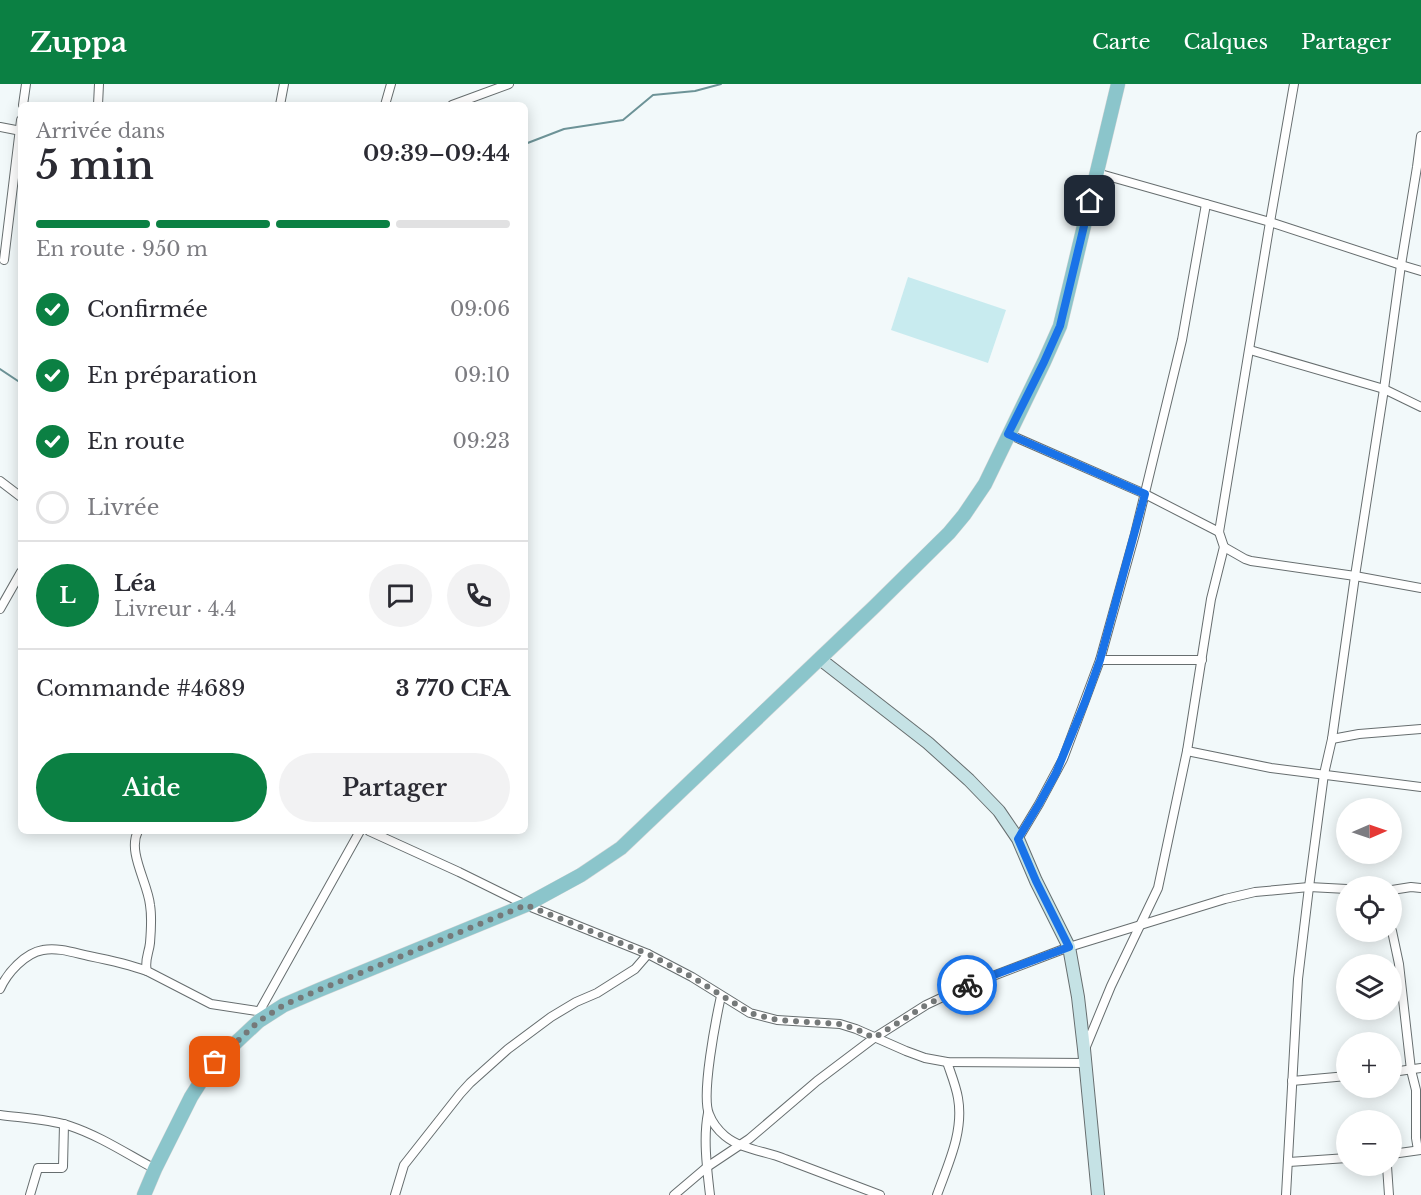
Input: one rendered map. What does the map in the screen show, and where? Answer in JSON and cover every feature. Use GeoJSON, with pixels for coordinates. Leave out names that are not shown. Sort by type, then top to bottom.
{"type":"FeatureCollection","features":[{"type":"Feature","properties":{"kind":"main road"},"geometry":{"type":"LineString","coordinates":[[144,1195],[191,1097],[203,1078],[215,1062],[265,1013],[526,905],[581,875],[621,848],[874,607],[956,524],[985,484],[1060,326],[1118,84]]}},
{"type":"Feature","properties":{"kind":"main road"},"geometry":{"type":"LineString","coordinates":[[820,658],[928,743],[969,780],[999,811],[1018,839],[1069,947],[1086,1063],[1098,1195]]}},
{"type":"Feature","properties":{"kind":"street"},"geometry":{"type":"LineString","coordinates":[[24,102],[27,84]]}},
{"type":"Feature","properties":{"kind":"street"},"geometry":{"type":"LineString","coordinates":[[98,102],[99,84]]}},
{"type":"Feature","properties":{"kind":"street"},"geometry":{"type":"LineString","coordinates":[[281,102],[284,84]]}},
{"type":"Feature","properties":{"kind":"street"},"geometry":{"type":"LineString","coordinates":[[386,102],[391,84]]}},
{"type":"Feature","properties":{"kind":"street"},"geometry":{"type":"LineString","coordinates":[[459,102],[494,87],[509,84]]}},
{"type":"Feature","properties":{"kind":"street"},"geometry":{"type":"LineString","coordinates":[[1084,1049],[1139,925],[1158,888],[1188,751],[1211,599],[1224,546],[1219,532],[1294,84]]}},
{"type":"Feature","properties":{"kind":"street"},"geometry":{"type":"LineString","coordinates":[[0,128],[18,130]]}},
{"type":"Feature","properties":{"kind":"street"},"geometry":{"type":"LineString","coordinates":[[1286,1195],[1298,979],[1309,886],[1421,136]]}},
{"type":"Feature","properties":{"kind":"street"},"geometry":{"type":"LineString","coordinates":[[4,260],[18,146]]}},
{"type":"Feature","properties":{"kind":"street"},"geometry":{"type":"LineString","coordinates":[[1096,173],[1270,222],[1421,271]]}},
{"type":"Feature","properties":{"kind":"street"},"geometry":{"type":"LineString","coordinates":[[1018,839],[1063,759],[1100,660],[1145,494],[1182,340],[1206,204]]}},
{"type":"Feature","properties":{"kind":"street"},"geometry":{"type":"LineString","coordinates":[[1250,350],[1384,389],[1421,407]]}},
{"type":"Feature","properties":{"kind":"street"},"geometry":{"type":"LineString","coordinates":[[1008,434],[1145,494],[1219,532]]}},
{"type":"Feature","properties":{"kind":"street"},"geometry":{"type":"LineString","coordinates":[[0,481],[18,495]]}},
{"type":"Feature","properties":{"kind":"street"},"geometry":{"type":"LineString","coordinates":[[1224,546],[1245,559],[1421,588]]}},
{"type":"Feature","properties":{"kind":"street"},"geometry":{"type":"LineString","coordinates":[[0,609],[18,577]]}},
{"type":"Feature","properties":{"kind":"street"},"geometry":{"type":"LineString","coordinates":[[1100,660],[1202,660]]}},
{"type":"Feature","properties":{"kind":"street"},"geometry":{"type":"LineString","coordinates":[[1332,739],[1359,734],[1421,729]]}},
{"type":"Feature","properties":{"kind":"street"},"geometry":{"type":"LineString","coordinates":[[1188,751],[1271,768],[1421,787]]}},
{"type":"Feature","properties":{"kind":"street"},"geometry":{"type":"LineString","coordinates":[[137,834],[134,841],[136,854],[150,904],[147,971]]}},
{"type":"Feature","properties":{"kind":"street"},"geometry":{"type":"LineString","coordinates":[[0,989],[13,968],[34,953],[43,950],[63,950],[130,964],[211,1004],[265,1013],[358,834]]}},
{"type":"Feature","properties":{"kind":"street"},"geometry":{"type":"LineString","coordinates":[[376,834],[526,905],[648,954],[692,977],[750,1013],[777,1020],[840,1024],[925,1058],[947,1062],[1086,1063]]}},
{"type":"Feature","properties":{"kind":"street"},"geometry":{"type":"LineString","coordinates":[[1416,887],[1421,879]]}},
{"type":"Feature","properties":{"kind":"street"},"geometry":{"type":"LineString","coordinates":[[674,1195],[707,1167],[749,1139],[817,1081],[874,1038],[926,1005],[964,987],[1069,947],[1225,899],[1255,892],[1309,886],[1336,888]]}},
{"type":"Feature","properties":{"kind":"street"},"geometry":{"type":"LineString","coordinates":[[1394,942],[1416,1069],[1416,1138],[1419,1150],[1402,1153]]}},
{"type":"Feature","properties":{"kind":"street"},"geometry":{"type":"LineString","coordinates":[[395,1195],[404,1165],[470,1083],[508,1049],[551,1017],[597,993],[635,969],[648,954]]}},
{"type":"Feature","properties":{"kind":"street"},"geometry":{"type":"LineString","coordinates":[[710,1195],[706,1133],[707,1091],[715,1023],[721,996]]}},
{"type":"Feature","properties":{"kind":"street"},"geometry":{"type":"LineString","coordinates":[[937,1195],[958,1129],[958,1098],[947,1062]]}},
{"type":"Feature","properties":{"kind":"street"},"geometry":{"type":"LineString","coordinates":[[1292,1081],[1336,1077]]}},
{"type":"Feature","properties":{"kind":"street"},"geometry":{"type":"LineString","coordinates":[[708,1113],[719,1130],[739,1145],[784,1158],[880,1195]]}},
{"type":"Feature","properties":{"kind":"street"},"geometry":{"type":"LineString","coordinates":[[0,1115],[67,1125],[90,1134],[155,1169]]}},
{"type":"Feature","properties":{"kind":"street"},"geometry":{"type":"LineString","coordinates":[[30,1195],[38,1168],[63,1167],[67,1125]]}},
{"type":"Feature","properties":{"kind":"street"},"geometry":{"type":"LineString","coordinates":[[1289,1162],[1336,1159]]}},
{"type":"Feature","properties":{"kind":"street"},"geometry":{"type":"LineString","coordinates":[[1388,1176],[1389,1195]]}},
{"type":"Feature","properties":{"kind":"shaded area"},"geometry":{"type":"Polygon","coordinates":[[[908,277],[1006,310],[988,363],[891,330],[908,277]]]}},
{"type":"Feature","properties":{"kind":"waterway"},"geometry":{"type":"LineString","coordinates":[[528,143],[564,129],[623,120],[653,95],[695,91],[721,84]]}},
{"type":"Feature","properties":{"kind":"waterway"},"geometry":{"type":"LineString","coordinates":[[0,369],[18,381]]}},
{"type":"Feature","properties":{"kind":"way so far"},"geometry":{"type":"LineString","coordinates":[[215,1062],[259,1021],[284,1005],[526,905],[648,954],[703,983],[750,1013],[777,1020],[840,1024],[874,1038],[926,1005],[967,985]]}},
{"type":"Feature","properties":{"kind":"route"},"geometry":{"type":"LineString","coordinates":[[967,985],[1069,947],[1018,839],[1063,759],[1085,702],[1100,660],[1145,494],[1008,434],[1060,326],[1090,201]]}}]}
